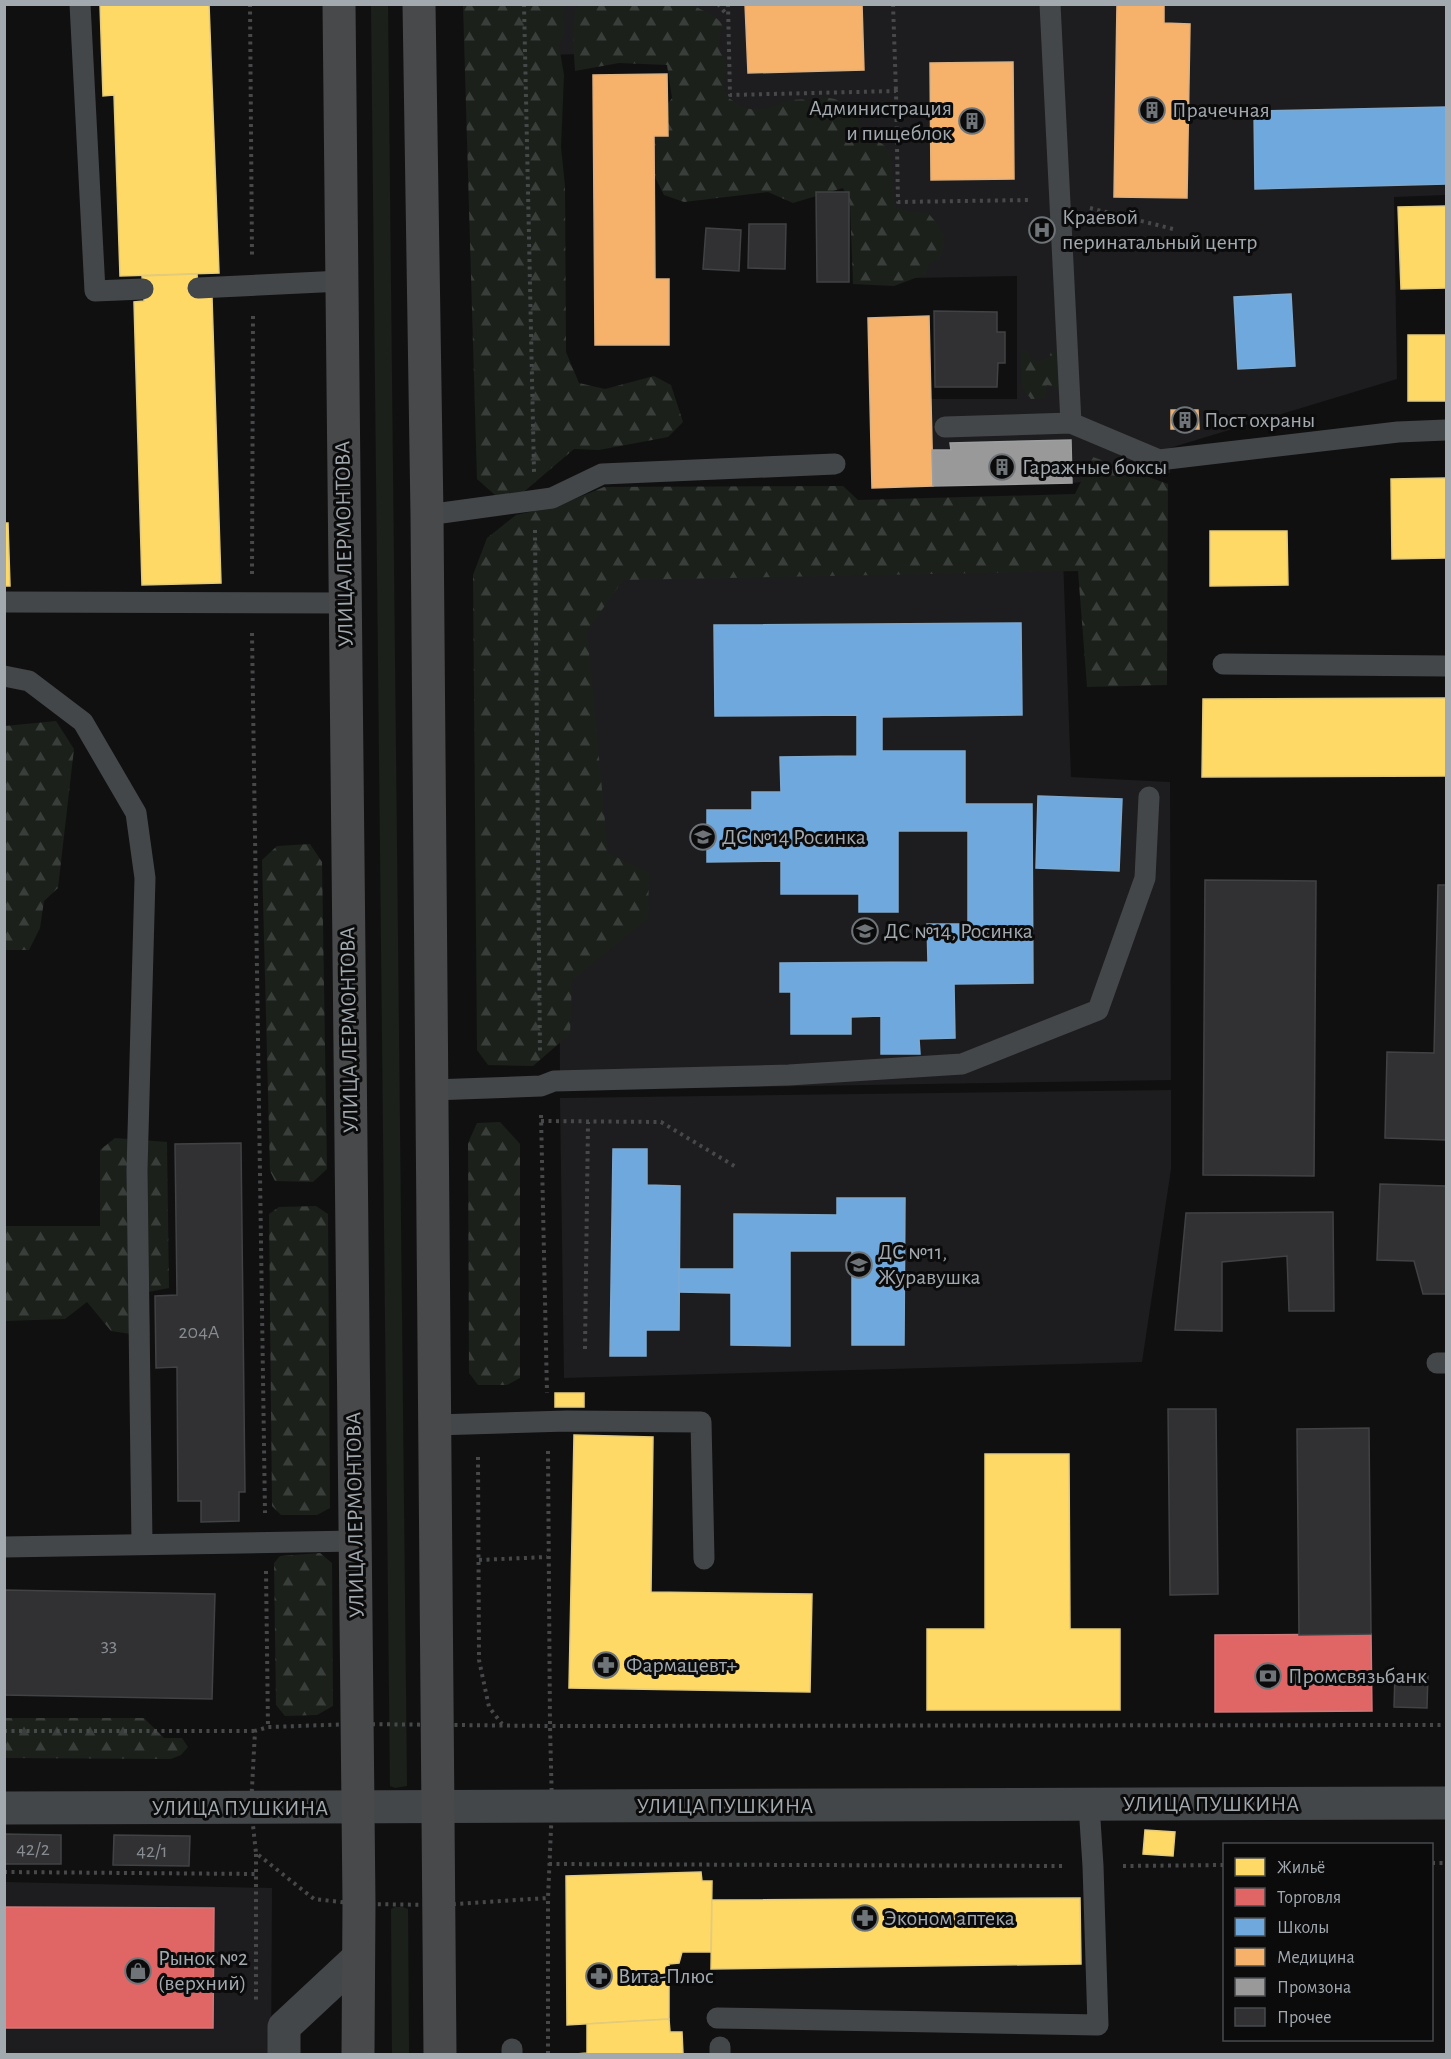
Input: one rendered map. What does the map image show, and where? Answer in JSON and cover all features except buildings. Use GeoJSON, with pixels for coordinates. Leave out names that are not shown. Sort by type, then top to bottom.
{"type":"FeatureCollection","features":[{"type":"Feature","properties":{"kind":"main road","name":"УЛИЦА ЛЕРМОНТОВА"},"geometry":{"type":"LineString","coordinates":[[339,4],[356,1541],[358,2055]]}},
{"type":"Feature","properties":{"kind":"main road"},"geometry":{"type":"LineString","coordinates":[[419,4],[427,515],[440,2055]]}},
{"type":"Feature","properties":{"kind":"street","name":"УЛИЦА ПУШКИНА"},"geometry":{"type":"LineString","coordinates":[[4,1808],[1446,1803]]}},
{"type":"Feature","properties":{"kind":"street"},"geometry":{"type":"LineString","coordinates":[[284,2055],[284,2027],[358,1958]]}},
{"type":"Feature","properties":{"kind":"lane"},"geometry":{"type":"LineString","coordinates":[[80,4],[95,291],[143,289]]}},
{"type":"Feature","properties":{"kind":"lane"},"geometry":{"type":"LineString","coordinates":[[1050,4],[1071,423]]}},
{"type":"Feature","properties":{"kind":"lane"},"geometry":{"type":"LineString","coordinates":[[198,288],[342,282]]}},
{"type":"Feature","properties":{"kind":"lane"},"geometry":{"type":"LineString","coordinates":[[945,427],[1071,423],[1159,460],[1398,432],[1446,430]]}},
{"type":"Feature","properties":{"kind":"lane"},"geometry":{"type":"LineString","coordinates":[[427,515],[552,498],[602,474],[835,464]]}},
{"type":"Feature","properties":{"kind":"lane"},"geometry":{"type":"LineString","coordinates":[[4,602],[344,603]]}},
{"type":"Feature","properties":{"kind":"lane"},"geometry":{"type":"LineString","coordinates":[[1223,664],[1446,666]]}},
{"type":"Feature","properties":{"kind":"lane"},"geometry":{"type":"LineString","coordinates":[[4,676],[29,681],[83,722],[136,813],[145,878],[137,1170],[142,1544]]}},
{"type":"Feature","properties":{"kind":"lane"},"geometry":{"type":"LineString","coordinates":[[432,1090],[541,1086],[554,1081],[789,1075],[962,1064],[1098,1010],[1145,878],[1149,797]]}},
{"type":"Feature","properties":{"kind":"lane"},"geometry":{"type":"LineString","coordinates":[[435,1425],[548,1421],[701,1422],[704,1559]]}},
{"type":"Feature","properties":{"kind":"lane"},"geometry":{"type":"LineString","coordinates":[[4,1547],[356,1541]]}},
{"type":"Feature","properties":{"kind":"lane"},"geometry":{"type":"LineString","coordinates":[[717,2018],[1098,2025],[1089,1805]]}},
{"type":"Feature","properties":{"kind":"path"},"geometry":{"type":"LineString","coordinates":[[524,4],[535,500],[550,1726],[1446,1725]]}},
{"type":"Feature","properties":{"kind":"path"},"geometry":{"type":"LineString","coordinates":[[718,4],[729,16]]}},
{"type":"Feature","properties":{"kind":"path"},"geometry":{"type":"LineString","coordinates":[[728,4],[730,95],[896,91]]}},
{"type":"Feature","properties":{"kind":"path"},"geometry":{"type":"LineString","coordinates":[[893,4],[898,202],[1060,200],[1177,230]]}},
{"type":"Feature","properties":{"kind":"path"},"geometry":{"type":"LineString","coordinates":[[252,604],[268,1727]]}},
{"type":"Feature","properties":{"kind":"path"},"geometry":{"type":"LineString","coordinates":[[541,1121],[662,1122],[736,1167]]}},
{"type":"Feature","properties":{"kind":"path"},"geometry":{"type":"LineString","coordinates":[[585,1349],[588,1122]]}},
{"type":"Feature","properties":{"kind":"path"},"geometry":{"type":"LineString","coordinates":[[478,1457],[479,1660],[489,1707],[502,1725]]}},
{"type":"Feature","properties":{"kind":"path"},"geometry":{"type":"LineString","coordinates":[[479,1560],[547,1557]]}},
{"type":"Feature","properties":{"kind":"path"},"geometry":{"type":"LineString","coordinates":[[4,1731],[255,1731]]}},
{"type":"Feature","properties":{"kind":"path"},"geometry":{"type":"LineString","coordinates":[[256,1853],[256,2010]]}},
{"type":"Feature","properties":{"kind":"path"},"geometry":{"type":"LineString","coordinates":[[549,1864],[1223,1865]]}},
{"type":"Feature","properties":{"kind":"path"},"geometry":{"type":"LineString","coordinates":[[4,1872],[256,1874]]}},
{"type":"Feature","properties":{"kind":"path"},"geometry":{"type":"LineString","coordinates":[[548,2055],[549,1898]]}},
{"type":"Feature","properties":{"kind":"shaded area","name":"Краевой перинатальный центр"},"geometry":{"type":"Polygon","coordinates":[[[544,5],[1446,5],[1446,195],[1394,197],[1397,379],[1170,448],[1170,473],[1072,483],[933,486],[931,399],[1017,399],[1017,276],[861,279],[855,184],[717,159],[700,51],[545,55],[544,5]]]}},
{"type":"Feature","properties":{"kind":"shaded area","name":"ДС №14, Росинка"},"geometry":{"type":"Polygon","coordinates":[[[1062,530],[1071,777],[1170,782],[1171,1080],[560,1090],[558,537],[1062,530]]]}},
{"type":"Feature","properties":{"kind":"shaded area","name":"ДС №11, Журавушка"},"geometry":{"type":"Polygon","coordinates":[[[1171,1090],[1171,1169],[1142,1362],[564,1378],[560,1098],[1171,1090]]]}},
{"type":"Feature","properties":{"kind":"shaded area","name":"Рынок №2 (верхний)"},"geometry":{"type":"Polygon","coordinates":[[[5,1882],[272,1888],[271,2054],[5,2054],[5,1882]]]}},
{"type":"Feature","properties":{"kind":"green space"},"geometry":{"type":"Polygon","coordinates":[[[581,4],[693,5],[714,16],[723,26],[719,46],[726,63],[724,91],[729,98],[743,107],[762,109],[800,99],[811,101],[817,98],[831,98],[844,103],[857,117],[863,141],[876,141],[884,145],[889,153],[897,208],[910,212],[928,213],[937,224],[944,239],[939,259],[929,263],[926,274],[894,286],[853,284],[850,204],[843,188],[793,203],[768,192],[684,202],[664,195],[638,144],[672,98],[667,65],[619,63],[575,71],[573,38],[575,10],[581,4]]]}},
{"type":"Feature","properties":{"kind":"green space"},"geometry":{"type":"Polygon","coordinates":[[[371,5],[388,5],[407,1786],[395,1788],[390,1786],[371,5]]]}},
{"type":"Feature","properties":{"kind":"green space"},"geometry":{"type":"Polygon","coordinates":[[[463,5],[563,5],[564,34],[559,46],[564,75],[561,147],[565,186],[566,352],[579,383],[605,389],[654,376],[671,385],[683,422],[668,437],[599,450],[574,449],[519,496],[495,495],[477,479],[463,5]]]}},
{"type":"Feature","properties":{"kind":"green space"},"geometry":{"type":"Polygon","coordinates":[[[1021,350],[1028,351],[1031,359],[1040,361],[1049,358],[1051,352],[1058,353],[1066,384],[1057,388],[1047,385],[1045,398],[1031,399],[1022,387],[1021,350]]]}},
{"type":"Feature","properties":{"kind":"green space"},"geometry":{"type":"Polygon","coordinates":[[[1093,457],[1168,484],[1167,685],[1087,687],[1078,571],[623,580],[587,631],[608,853],[649,873],[648,918],[572,980],[570,1034],[533,1066],[488,1065],[477,1050],[473,575],[487,538],[516,515],[560,505],[604,487],[843,486],[858,500],[1075,494],[1093,457]]]}},
{"type":"Feature","properties":{"kind":"green space"},"geometry":{"type":"Polygon","coordinates":[[[56,721],[74,749],[58,888],[44,901],[40,928],[29,950],[5,950],[5,726],[56,721]]]}},
{"type":"Feature","properties":{"kind":"green space"},"geometry":{"type":"Polygon","coordinates":[[[310,844],[322,862],[327,1169],[313,1182],[275,1181],[270,1171],[262,860],[277,846],[310,844]]]}},
{"type":"Feature","properties":{"kind":"green space"},"geometry":{"type":"Polygon","coordinates":[[[500,1122],[520,1144],[520,1378],[507,1385],[478,1385],[469,1373],[468,1143],[477,1123],[500,1122]]]}},
{"type":"Feature","properties":{"kind":"green space"},"geometry":{"type":"Polygon","coordinates":[[[115,1138],[167,1142],[169,1288],[148,1292],[150,1337],[111,1331],[87,1302],[65,1319],[5,1321],[4,1226],[100,1226],[100,1150],[115,1138]]]}},
{"type":"Feature","properties":{"kind":"green space"},"geometry":{"type":"Polygon","coordinates":[[[316,1206],[328,1214],[330,1508],[317,1515],[281,1515],[272,1506],[269,1214],[279,1207],[316,1206]]]}},
{"type":"Feature","properties":{"kind":"green space"},"geometry":{"type":"Polygon","coordinates":[[[320,1553],[332,1563],[333,1706],[317,1715],[285,1716],[276,1705],[274,1563],[280,1556],[320,1553]]]}},
{"type":"Feature","properties":{"kind":"green space"},"geometry":{"type":"Polygon","coordinates":[[[5,1718],[144,1718],[164,1738],[182,1738],[188,1747],[181,1755],[171,1759],[5,1758],[5,1718]]]}},
{"type":"Feature","properties":{"kind":"green space"},"geometry":{"type":"Polygon","coordinates":[[[395,1907],[408,1909],[409,2054],[392,2054],[391,1909],[395,1907]]]}},
{"type":"Feature","properties":{"kind":"place","name":"Прачечная"},"geometry":{"type":"Point","coordinates":[1152,110]}},
{"type":"Feature","properties":{"kind":"place","name":"Администрация и пищеблок"},"geometry":{"type":"Point","coordinates":[972,121]}},
{"type":"Feature","properties":{"kind":"place","name":"Краевой перинатальный центр"},"geometry":{"type":"Point","coordinates":[1042,230]}},
{"type":"Feature","properties":{"kind":"place","name":"Пост охраны"},"geometry":{"type":"Point","coordinates":[1185,420]}},
{"type":"Feature","properties":{"kind":"place","name":"Гаражные боксы"},"geometry":{"type":"Point","coordinates":[1002,467]}},
{"type":"Feature","properties":{"kind":"place","name":"ДС №14 Росинка"},"geometry":{"type":"Point","coordinates":[703,837]}},
{"type":"Feature","properties":{"kind":"place","name":"ДС №14, Росинка"},"geometry":{"type":"Point","coordinates":[865,931]}},
{"type":"Feature","properties":{"kind":"place","name":"ДС №11, Журавушка"},"geometry":{"type":"Point","coordinates":[859,1265]}},
{"type":"Feature","properties":{"kind":"place","name":"Фармацевт+"},"geometry":{"type":"Point","coordinates":[606,1665]}},
{"type":"Feature","properties":{"kind":"place","name":"Промсвязьбанк"},"geometry":{"type":"Point","coordinates":[1268,1676]}},
{"type":"Feature","properties":{"kind":"place","name":"Эконом аптека"},"geometry":{"type":"Point","coordinates":[865,1918]}},
{"type":"Feature","properties":{"kind":"place","name":"Рынок №2 (верхний)"},"geometry":{"type":"Point","coordinates":[138,1971]}},
{"type":"Feature","properties":{"kind":"place","name":"Вита-Плюс"},"geometry":{"type":"Point","coordinates":[599,1976]}}]}
